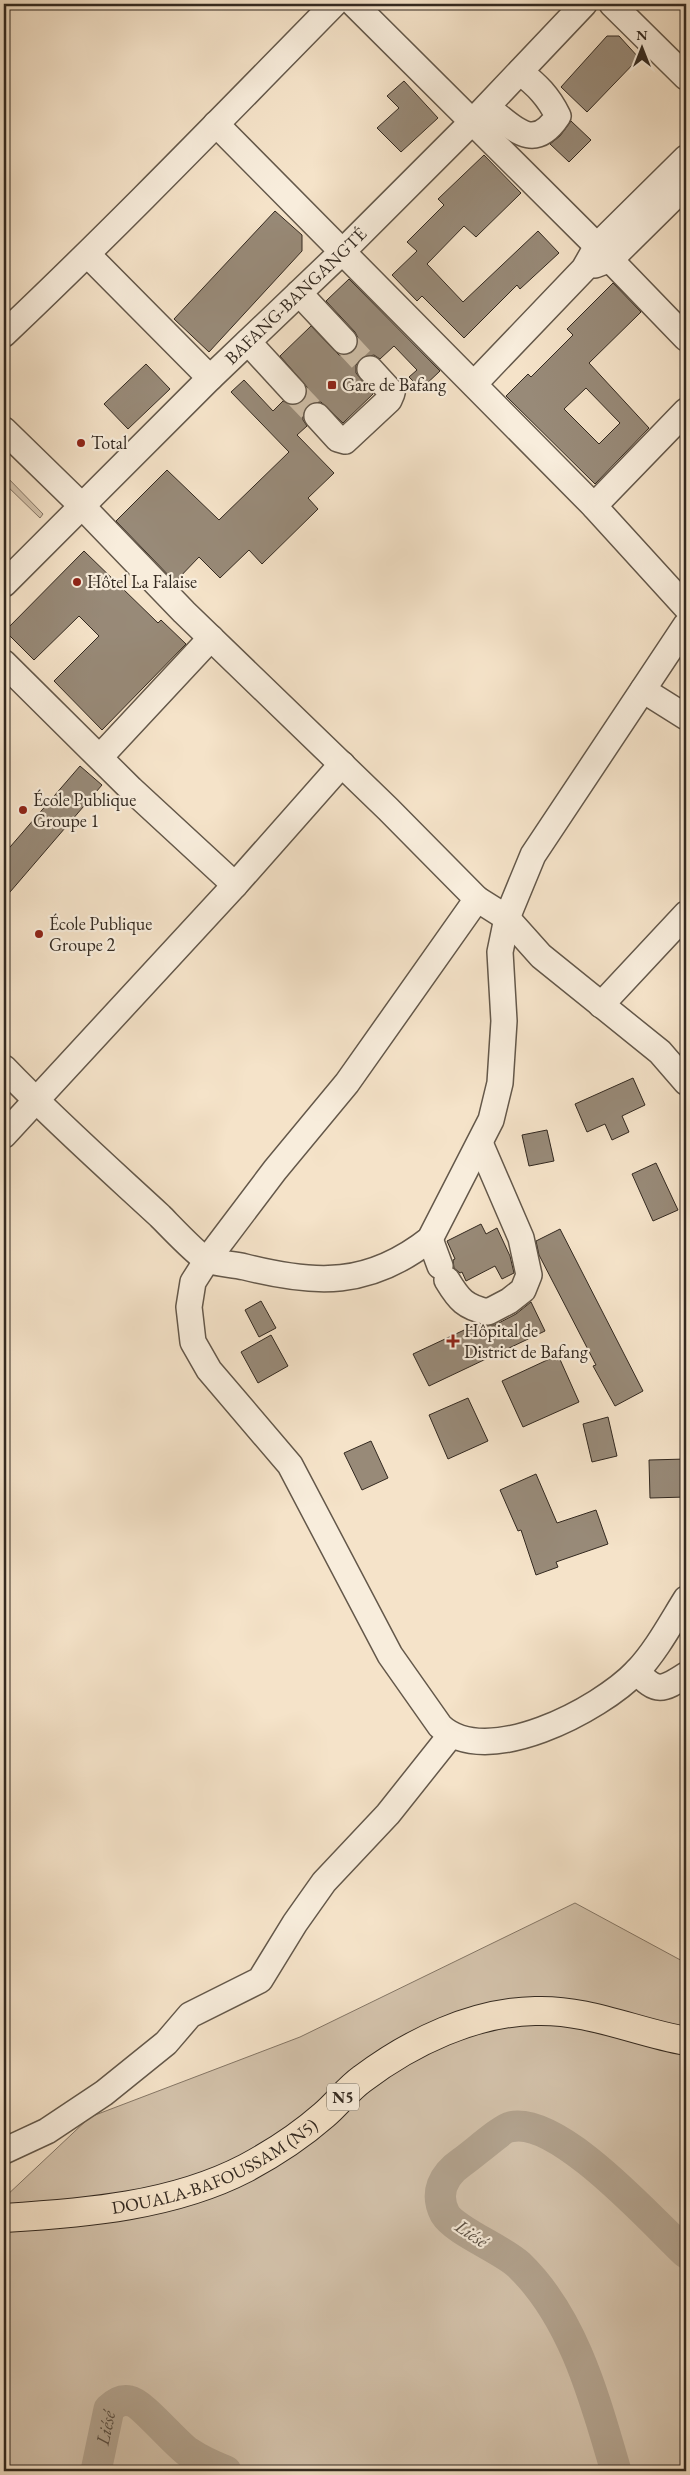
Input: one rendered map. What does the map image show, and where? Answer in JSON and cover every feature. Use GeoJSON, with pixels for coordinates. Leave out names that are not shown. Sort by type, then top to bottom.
{"type":"FeatureCollection","features":[{"type":"Feature","properties":{"kind":"highway","name":"DOUALA-BAFOUSSAM (N5)"},"geometry":{"type":"LineString","coordinates":[[4,2218],[125,2206],[200,2188],[245,2168],[282,2147],[324,2116],[362,2079],[400,2054],[444,2032],[490,2016],[535,2011],[574,2012],[686,2041]]}},
{"type":"Feature","properties":{"kind":"street"},"geometry":{"type":"LineString","coordinates":[[4,334],[88,255],[140,199],[334,4]]}},
{"type":"Feature","properties":{"kind":"street"},"geometry":{"type":"LineString","coordinates":[[354,4],[480,114],[604,252],[686,338]]}},
{"type":"Feature","properties":{"kind":"street","name":"BAFANG-BANGANGTÉ"},"geometry":{"type":"LineString","coordinates":[[4,584],[81,505],[343,251],[480,114],[584,4]]}},
{"type":"Feature","properties":{"kind":"street"},"geometry":{"type":"LineString","coordinates":[[612,4],[686,77]]}},
{"type":"Feature","properties":{"kind":"street"},"geometry":{"type":"LineString","coordinates":[[480,114],[523,134],[541,134],[551,126],[558,116],[549,98],[538,86],[520,72]]}},
{"type":"Feature","properties":{"kind":"street"},"geometry":{"type":"LineString","coordinates":[[216,124],[594,506],[686,607]]}},
{"type":"Feature","properties":{"kind":"street"},"geometry":{"type":"LineString","coordinates":[[604,252],[686,158]]}},
{"type":"Feature","properties":{"kind":"street"},"geometry":{"type":"LineString","coordinates":[[474,384],[584,269],[686,185]]}},
{"type":"Feature","properties":{"kind":"street"},"geometry":{"type":"LineString","coordinates":[[88,255],[210,378]]}},
{"type":"Feature","properties":{"kind":"street"},"geometry":{"type":"LineString","coordinates":[[299,293],[344,341]]}},
{"type":"Feature","properties":{"kind":"street"},"geometry":{"type":"LineString","coordinates":[[248,342],[293,391]]}},
{"type":"Feature","properties":{"kind":"street"},"geometry":{"type":"LineString","coordinates":[[317,416],[338,439],[345,441],[389,400],[392,393],[370,369]]}},
{"type":"Feature","properties":{"kind":"street"},"geometry":{"type":"LineString","coordinates":[[594,506],[686,411]]}},
{"type":"Feature","properties":{"kind":"street"},"geometry":{"type":"LineString","coordinates":[[4,430],[81,505],[211,638],[342,764],[477,899],[507,918],[541,956],[660,1052],[686,1082]]}},
{"type":"Feature","properties":{"kind":"street"},"geometry":{"type":"LineString","coordinates":[[4,1068],[36,1101],[207,1260],[273,1274],[320,1280],[352,1277],[393,1264],[430,1238],[491,1120],[500,1083],[504,1020],[500,952],[507,918],[533,855],[686,625]]}},
{"type":"Feature","properties":{"kind":"street"},"geometry":{"type":"LineString","coordinates":[[100,757],[211,638]]}},
{"type":"Feature","properties":{"kind":"street"},"geometry":{"type":"LineString","coordinates":[[4,663],[131,789],[235,885]]}},
{"type":"Feature","properties":{"kind":"street"},"geometry":{"type":"LineString","coordinates":[[643,690],[686,717]]}},
{"type":"Feature","properties":{"kind":"street"},"geometry":{"type":"LineString","coordinates":[[4,1135],[235,885],[342,764]]}},
{"type":"Feature","properties":{"kind":"street"},"geometry":{"type":"LineString","coordinates":[[477,899],[347,1082],[275,1170],[207,1260],[193,1282],[188,1307],[194,1342],[209,1370],[290,1465],[390,1655],[440,1726],[450,1736],[466,1741],[484,1742],[523,1736],[581,1712],[603,1699],[637,1671],[686,1600]]}},
{"type":"Feature","properties":{"kind":"street"},"geometry":{"type":"LineString","coordinates":[[601,1005],[686,914]]}},
{"type":"Feature","properties":{"kind":"street"},"geometry":{"type":"LineString","coordinates":[[430,1238],[443,1273],[458,1298],[472,1309],[488,1312],[508,1302],[522,1290],[529,1275],[521,1238],[480,1143]]}},
{"type":"Feature","properties":{"kind":"street"},"geometry":{"type":"LineString","coordinates":[[637,1671],[648,1685],[656,1688],[667,1687],[686,1675]]}},
{"type":"Feature","properties":{"kind":"street"},"geometry":{"type":"LineString","coordinates":[[4,2151],[47,2131],[104,2093],[166,2043],[190,2015],[260,1980],[295,1923],[324,1882],[388,1814],[450,1736]]}},
{"type":"Feature","properties":{"kind":"shaded area"},"geometry":{"type":"Polygon","coordinates":[[[4,474],[43,514],[40,518],[4,483],[4,474]]]}},
{"type":"Feature","properties":{"kind":"shaded area"},"geometry":{"type":"Polygon","coordinates":[[[575,1903],[686,1963],[686,2471],[4,2471],[4,2198],[90,2117],[300,2037],[575,1903]]]}},
{"type":"Feature","properties":{"kind":"building"},"geometry":{"type":"Polygon","coordinates":[[[607,36],[619,36],[639,58],[587,112],[561,87],[607,36]]]}},
{"type":"Feature","properties":{"kind":"building"},"geometry":{"type":"Polygon","coordinates":[[[404,81],[438,118],[401,152],[377,128],[399,108],[387,96],[404,81]]]}},
{"type":"Feature","properties":{"kind":"building"},"geometry":{"type":"Polygon","coordinates":[[[571,121],[591,140],[569,162],[550,144],[560,136],[571,121]]]}},
{"type":"Feature","properties":{"kind":"building"},"geometry":{"type":"Polygon","coordinates":[[[484,155],[521,193],[476,237],[464,226],[427,264],[463,302],[538,231],[559,253],[520,289],[517,285],[464,338],[422,296],[417,301],[392,275],[417,251],[407,242],[444,205],[438,199],[484,155]]]}},
{"type":"Feature","properties":{"kind":"building"},"geometry":{"type":"Polygon","coordinates":[[[275,211],[302,235],[302,251],[209,352],[174,319],[275,211]]]}},
{"type":"Feature","properties":{"kind":"building"},"geometry":{"type":"Polygon","coordinates":[[[349,279],[440,371],[421,389],[409,377],[417,370],[394,346],[380,359],[374,355],[361,358],[356,365],[356,373],[373,394],[343,423],[321,402],[308,405],[303,412],[303,420],[307,426],[297,435],[334,473],[308,498],[318,509],[262,564],[249,550],[220,578],[199,557],[175,582],[116,521],[167,470],[219,520],[289,452],[231,392],[244,380],[273,411],[283,401],[296,405],[303,401],[307,395],[307,387],[280,356],[311,326],[339,355],[347,355],[354,351],[358,338],[355,332],[326,301],[349,279]]]}},
{"type":"Feature","properties":{"kind":"building"},"geometry":{"type":"Polygon","coordinates":[[[613,283],[641,312],[589,363],[649,428],[595,484],[506,396],[528,374],[531,377],[573,335],[567,329],[613,283]],[[586,388],[564,409],[599,444],[620,423],[586,388]]]}},
{"type":"Feature","properties":{"kind":"building"},"geometry":{"type":"Polygon","coordinates":[[[146,364],[170,389],[128,429],[104,404],[146,364]]]}},
{"type":"Feature","properties":{"kind":"building"},"geometry":{"type":"Polygon","coordinates":[[[84,551],[158,623],[161,620],[186,644],[102,730],[54,681],[99,636],[79,616],[34,660],[5,631],[84,551]]]}},
{"type":"Feature","properties":{"kind":"building"},"geometry":{"type":"Polygon","coordinates":[[[80,766],[102,785],[4,899],[4,854],[80,766]]]}},
{"type":"Feature","properties":{"kind":"building"},"geometry":{"type":"Polygon","coordinates":[[[633,1078],[645,1105],[622,1116],[629,1132],[612,1140],[605,1124],[587,1132],[575,1104],[633,1078]]]}},
{"type":"Feature","properties":{"kind":"building"},"geometry":{"type":"Polygon","coordinates":[[[547,1130],[554,1161],[529,1166],[522,1135],[547,1130]]]}},
{"type":"Feature","properties":{"kind":"building"},"geometry":{"type":"Polygon","coordinates":[[[656,1163],[678,1210],[653,1221],[632,1174],[656,1163]]]}},
{"type":"Feature","properties":{"kind":"building"},"geometry":{"type":"Polygon","coordinates":[[[481,1224],[486,1234],[497,1228],[510,1256],[514,1273],[502,1279],[495,1266],[466,1281],[462,1272],[460,1273],[454,1268],[453,1260],[455,1259],[447,1241],[481,1224]]]}},
{"type":"Feature","properties":{"kind":"building"},"geometry":{"type":"Polygon","coordinates":[[[560,1229],[643,1391],[615,1406],[593,1366],[596,1365],[539,1255],[536,1241],[560,1229]]]}},
{"type":"Feature","properties":{"kind":"building"},"geometry":{"type":"Polygon","coordinates":[[[261,1301],[276,1328],[259,1337],[245,1310],[261,1301]]]}},
{"type":"Feature","properties":{"kind":"building"},"geometry":{"type":"Polygon","coordinates":[[[531,1302],[545,1331],[429,1386],[413,1354],[477,1324],[495,1325],[516,1314],[531,1302]]]}},
{"type":"Feature","properties":{"kind":"building"},"geometry":{"type":"Polygon","coordinates":[[[271,1335],[288,1366],[258,1383],[241,1352],[271,1335]]]}},
{"type":"Feature","properties":{"kind":"building"},"geometry":{"type":"Polygon","coordinates":[[[558,1355],[579,1402],[523,1427],[502,1381],[558,1355]]]}},
{"type":"Feature","properties":{"kind":"building"},"geometry":{"type":"Polygon","coordinates":[[[468,1398],[488,1441],[448,1459],[429,1415],[468,1398]]]}},
{"type":"Feature","properties":{"kind":"building"},"geometry":{"type":"Polygon","coordinates":[[[608,1417],[617,1456],[592,1462],[583,1424],[608,1417]]]}},
{"type":"Feature","properties":{"kind":"building"},"geometry":{"type":"Polygon","coordinates":[[[371,1441],[388,1478],[362,1490],[344,1453],[371,1441]]]}},
{"type":"Feature","properties":{"kind":"building"},"geometry":{"type":"Polygon","coordinates":[[[686,1459],[686,1497],[650,1498],[649,1460],[686,1459]]]}},
{"type":"Feature","properties":{"kind":"building"},"geometry":{"type":"Polygon","coordinates":[[[536,1474],[557,1523],[596,1510],[608,1544],[556,1562],[558,1567],[536,1575],[521,1530],[518,1531],[500,1490],[536,1474]]]}},
{"type":"Feature","properties":{"kind":"waterway","name":"Liésé"},"geometry":{"type":"LineString","coordinates":[[616,2471],[591,2389],[568,2335],[554,2310],[538,2286],[519,2265],[450,2220],[445,2214],[440,2199],[442,2185],[455,2167],[501,2132],[510,2127],[530,2128],[553,2137],[578,2153],[628,2196],[686,2253]]}},
{"type":"Feature","properties":{"kind":"waterway","name":"Liésé"},"geometry":{"type":"LineString","coordinates":[[96,2471],[109,2409],[124,2401],[130,2401],[142,2408],[188,2452],[226,2471]]}},
{"type":"Feature","properties":{"kind":"tunnel"},"geometry":{"type":"LineString","coordinates":[[344,341],[370,369]]}},
{"type":"Feature","properties":{"kind":"tunnel"},"geometry":{"type":"LineString","coordinates":[[293,391],[317,416]]}},
{"type":"Feature","properties":{"kind":"place","name":"Gare de Bafang"},"geometry":{"type":"Point","coordinates":[332,385]}},
{"type":"Feature","properties":{"kind":"place","name":"Total"},"geometry":{"type":"Point","coordinates":[81,443]}},
{"type":"Feature","properties":{"kind":"place","name":"Hôtel La Falaise"},"geometry":{"type":"Point","coordinates":[77,582]}},
{"type":"Feature","properties":{"kind":"place","name":"École Publique Groupe 1"},"geometry":{"type":"Point","coordinates":[23,810]}},
{"type":"Feature","properties":{"kind":"place","name":"École Publique Groupe 2"},"geometry":{"type":"Point","coordinates":[39,934]}},
{"type":"Feature","properties":{"kind":"place","name":"Hôpital de District de Bafang"},"geometry":{"type":"Point","coordinates":[453,1341]}}]}
